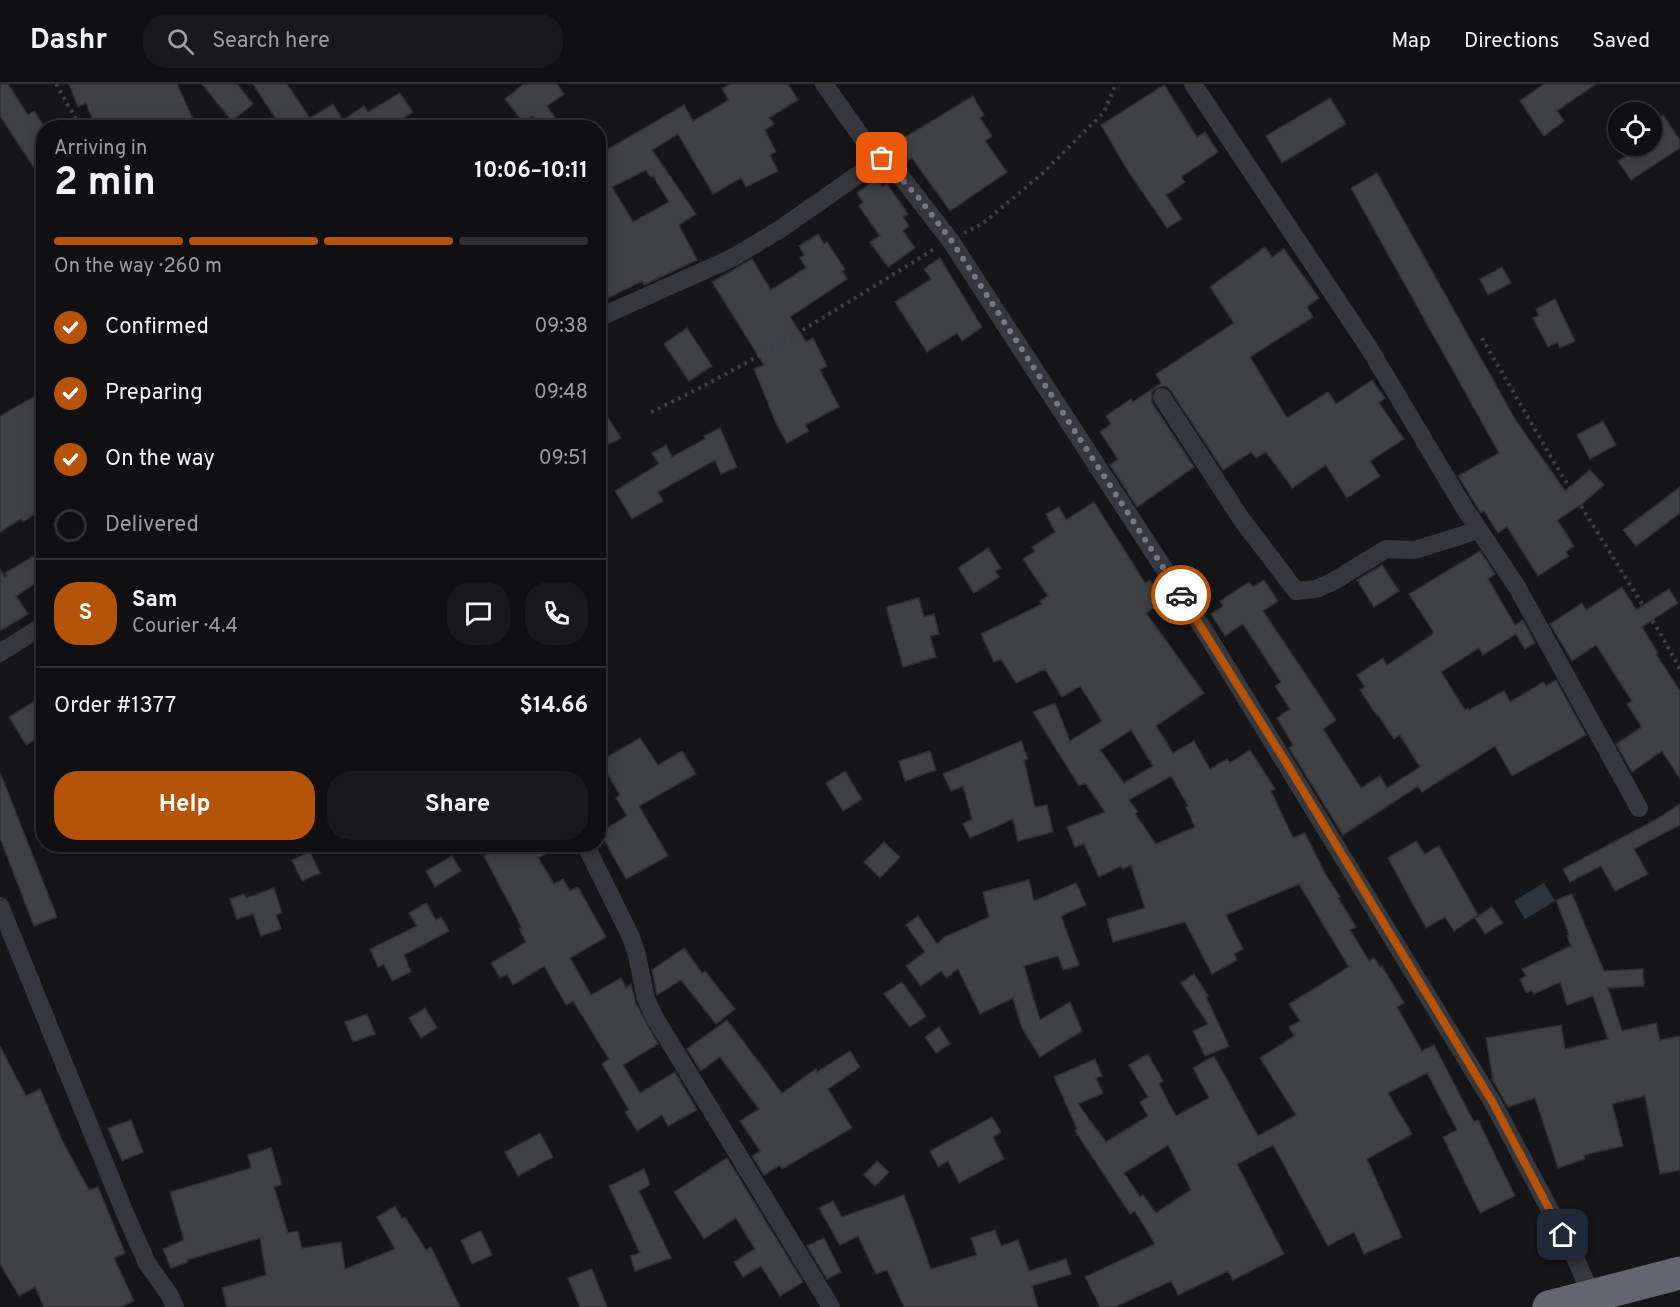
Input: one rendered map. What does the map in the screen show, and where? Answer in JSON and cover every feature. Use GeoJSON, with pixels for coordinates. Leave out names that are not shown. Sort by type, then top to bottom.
{"type":"FeatureCollection","features":[{"type":"Feature","properties":{"kind":"highway"},"geometry":{"type":"LineString","coordinates":[[1549,1307],[1680,1273]]}},
{"type":"Feature","properties":{"kind":"street"},"geometry":{"type":"LineString","coordinates":[[824,84],[873,153],[882,158],[918,197],[951,240],[1204,630],[1452,1036],[1526,1163],[1573,1253],[1592,1296]]}},
{"type":"Feature","properties":{"kind":"street"},"geometry":{"type":"LineString","coordinates":[[1193,84],[1369,348],[1479,530],[1517,587],[1639,808]]}},
{"type":"Feature","properties":{"kind":"street"},"geometry":{"type":"LineString","coordinates":[[606,314],[732,258],[779,230],[882,158]]}},
{"type":"Feature","properties":{"kind":"street"},"geometry":{"type":"LineString","coordinates":[[1162,397],[1242,520],[1296,591],[1316,589],[1334,581],[1386,549],[1415,550],[1479,530]]}},
{"type":"Feature","properties":{"kind":"street"},"geometry":{"type":"LineString","coordinates":[[0,653],[36,630]]}},
{"type":"Feature","properties":{"kind":"street"},"geometry":{"type":"LineString","coordinates":[[589,852],[631,937],[646,999],[656,1018],[831,1307]]}},
{"type":"Feature","properties":{"kind":"street"},"geometry":{"type":"LineString","coordinates":[[0,906],[124,1211],[147,1263],[169,1294],[175,1307]]}},
{"type":"Feature","properties":{"kind":"path"},"geometry":{"type":"LineString","coordinates":[[56,84],[76,120]]}},
{"type":"Feature","properties":{"kind":"path"},"geometry":{"type":"LineString","coordinates":[[651,412],[753,359],[951,240],[982,224],[1043,173],[1104,112],[1116,84]]}},
{"type":"Feature","properties":{"kind":"path"},"geometry":{"type":"LineString","coordinates":[[1482,338],[1555,464],[1680,669]]}},
{"type":"Feature","properties":{"kind":"shaded area"},"geometry":{"type":"Polygon","coordinates":[[[1544,883],[1555,901],[1525,919],[1514,901],[1544,883]]]}},
{"type":"Feature","properties":{"kind":"building"},"geometry":{"type":"Polygon","coordinates":[[[0,84],[8,84],[28,115],[34,111],[40,120],[36,120],[36,164],[33,166],[0,116],[0,84]]]}},
{"type":"Feature","properties":{"kind":"building"},"geometry":{"type":"Polygon","coordinates":[[[69,84],[177,84],[193,120],[93,120],[86,103],[78,107],[69,84]]]}},
{"type":"Feature","properties":{"kind":"building"},"geometry":{"type":"Polygon","coordinates":[[[202,84],[237,84],[253,104],[231,120],[202,84]]]}},
{"type":"Feature","properties":{"kind":"building"},"geometry":{"type":"Polygon","coordinates":[[[253,84],[287,84],[310,118],[333,104],[343,120],[277,120],[253,84]]]}},
{"type":"Feature","properties":{"kind":"building"},"geometry":{"type":"Polygon","coordinates":[[[524,84],[557,84],[564,94],[547,106],[557,120],[535,120],[532,116],[527,120],[522,120],[505,99],[524,84]]]}},
{"type":"Feature","properties":{"kind":"building"},"geometry":{"type":"Polygon","coordinates":[[[730,84],[788,84],[798,100],[769,118],[774,124],[765,130],[776,152],[770,155],[778,171],[746,187],[741,178],[713,194],[678,134],[652,150],[696,214],[679,225],[697,260],[644,285],[642,281],[606,299],[606,150],[684,105],[693,121],[729,100],[722,89],[730,84]],[[646,170],[612,187],[633,222],[669,202],[653,176],[651,177],[646,170]]]}},
{"type":"Feature","properties":{"kind":"building"},"geometry":{"type":"Polygon","coordinates":[[[1544,84],[1596,84],[1557,111],[1564,121],[1544,136],[1520,101],[1544,84]]]}},
{"type":"Feature","properties":{"kind":"building"},"geometry":{"type":"Polygon","coordinates":[[[1164,85],[1197,137],[1205,132],[1218,152],[1181,177],[1185,182],[1166,195],[1182,219],[1167,228],[1128,171],[1101,125],[1164,85]]]}},
{"type":"Feature","properties":{"kind":"building"},"geometry":{"type":"Polygon","coordinates":[[[400,93],[413,112],[400,120],[343,120],[364,106],[368,112],[400,93]]]}},
{"type":"Feature","properties":{"kind":"building"},"geometry":{"type":"Polygon","coordinates":[[[973,96],[984,115],[980,118],[992,136],[985,141],[1007,172],[950,211],[912,158],[908,160],[897,142],[973,96]]]}},
{"type":"Feature","properties":{"kind":"building"},"geometry":{"type":"Polygon","coordinates":[[[1330,98],[1346,124],[1282,163],[1266,136],[1330,98]]]}},
{"type":"Feature","properties":{"kind":"building"},"geometry":{"type":"Polygon","coordinates":[[[1662,116],[1680,140],[1680,148],[1631,180],[1618,161],[1626,156],[1662,156],[1662,116]]]}},
{"type":"Feature","properties":{"kind":"building"},"geometry":{"type":"Polygon","coordinates":[[[1377,173],[1515,419],[1565,491],[1590,470],[1604,485],[1582,504],[1557,520],[1574,546],[1566,552],[1569,556],[1538,576],[1507,527],[1498,533],[1484,511],[1481,513],[1458,476],[1499,453],[1351,188],[1377,173]]]}},
{"type":"Feature","properties":{"kind":"building"},"geometry":{"type":"Polygon","coordinates":[[[876,179],[882,187],[887,184],[908,214],[903,217],[909,226],[903,231],[915,248],[888,267],[870,242],[880,236],[859,206],[863,202],[857,193],[876,179]]]}},
{"type":"Feature","properties":{"kind":"building"},"geometry":{"type":"Polygon","coordinates":[[[818,234],[824,244],[827,242],[845,269],[842,271],[847,279],[790,317],[806,342],[813,338],[827,366],[820,370],[839,407],[805,425],[809,431],[787,443],[776,423],[754,369],[764,365],[712,282],[752,259],[771,290],[806,268],[800,258],[804,255],[799,246],[818,234]]]}},
{"type":"Feature","properties":{"kind":"building"},"geometry":{"type":"Polygon","coordinates":[[[1265,247],[1272,257],[1284,249],[1319,298],[1307,307],[1313,317],[1250,357],[1287,418],[1328,392],[1336,404],[1372,380],[1385,398],[1379,403],[1404,439],[1370,461],[1380,476],[1347,498],[1326,465],[1292,488],[1266,452],[1256,458],[1251,452],[1223,470],[1171,391],[1161,386],[1152,391],[1152,403],[1194,467],[1137,507],[1110,465],[1118,459],[1100,432],[1111,424],[1106,416],[1131,399],[1133,402],[1161,383],[1156,374],[1234,323],[1210,287],[1265,247]]]}},
{"type":"Feature","properties":{"kind":"building"},"geometry":{"type":"Polygon","coordinates":[[[940,258],[982,327],[962,341],[957,333],[927,352],[895,302],[931,279],[924,269],[940,258]]]}},
{"type":"Feature","properties":{"kind":"building"},"geometry":{"type":"Polygon","coordinates":[[[1502,267],[1511,283],[1488,295],[1480,279],[1502,267]]]}},
{"type":"Feature","properties":{"kind":"building"},"geometry":{"type":"Polygon","coordinates":[[[1555,299],[1575,341],[1560,348],[1557,342],[1548,347],[1533,318],[1539,315],[1536,309],[1555,299]]]}},
{"type":"Feature","properties":{"kind":"building"},"geometry":{"type":"Polygon","coordinates":[[[687,328],[712,366],[689,381],[664,344],[687,328]]]}},
{"type":"Feature","properties":{"kind":"building"},"geometry":{"type":"Polygon","coordinates":[[[36,396],[36,513],[23,522],[21,519],[0,532],[0,416],[36,396]]]}},
{"type":"Feature","properties":{"kind":"building"},"geometry":{"type":"Polygon","coordinates":[[[606,415],[621,438],[606,446],[606,415]]]}},
{"type":"Feature","properties":{"kind":"building"},"geometry":{"type":"Polygon","coordinates":[[[1603,421],[1616,445],[1590,459],[1577,435],[1603,421]]]}},
{"type":"Feature","properties":{"kind":"building"},"geometry":{"type":"Polygon","coordinates":[[[720,428],[737,467],[721,474],[715,460],[658,492],[663,501],[632,519],[615,491],[659,464],[652,453],[666,445],[672,457],[720,428]]]}},
{"type":"Feature","properties":{"kind":"building"},"geometry":{"type":"Polygon","coordinates":[[[1680,487],[1680,513],[1636,546],[1623,530],[1680,487]]]}},
{"type":"Feature","properties":{"kind":"building"},"geometry":{"type":"Polygon","coordinates":[[[1094,502],[1145,583],[1150,580],[1163,602],[1146,613],[1204,693],[1156,726],[1173,753],[1194,741],[1210,769],[1227,759],[1230,763],[1250,750],[1275,789],[1271,791],[1293,838],[1305,833],[1340,897],[1338,898],[1356,927],[1350,930],[1369,961],[1374,958],[1380,967],[1382,966],[1404,1003],[1397,1007],[1422,1051],[1434,1045],[1474,1122],[1478,1120],[1515,1196],[1480,1213],[1443,1137],[1457,1130],[1427,1073],[1388,1093],[1412,1134],[1367,1159],[1402,1237],[1364,1254],[1354,1232],[1328,1246],[1273,1145],[1237,1164],[1284,1254],[1233,1280],[1228,1271],[1178,1295],[1171,1281],[1115,1307],[1100,1307],[1085,1277],[1155,1244],[1135,1211],[1130,1214],[1075,1131],[1077,1129],[1054,1077],[1095,1059],[1102,1076],[1096,1078],[1103,1093],[1078,1104],[1106,1142],[1148,1116],[1140,1102],[1148,1097],[1129,1065],[1148,1054],[1163,1081],[1159,1084],[1176,1116],[1209,1098],[1193,1068],[1214,1056],[1258,1136],[1296,1115],[1260,1058],[1294,1036],[1289,1027],[1300,1021],[1289,1004],[1349,967],[1299,884],[1226,915],[1243,949],[1234,954],[1237,960],[1212,974],[1185,922],[1113,942],[1107,919],[1145,908],[1131,865],[1123,869],[1121,866],[1099,877],[1084,844],[1075,847],[1067,827],[1105,812],[1085,783],[1079,786],[1033,712],[1055,703],[1070,741],[1102,721],[1080,686],[1062,697],[1045,669],[1016,683],[1001,659],[994,662],[981,634],[1042,604],[1040,601],[1048,596],[1023,559],[1035,551],[1032,547],[1055,532],[1046,514],[1059,507],[1066,520],[1094,502]],[[1131,730],[1100,750],[1124,783],[1153,766],[1131,730]],[[1171,776],[1129,800],[1138,812],[1135,814],[1156,844],[1195,827],[1186,807],[1188,806],[1171,776]],[[1168,1145],[1124,1173],[1140,1197],[1143,1195],[1156,1213],[1191,1190],[1168,1145]]]}},
{"type":"Feature","properties":{"kind":"building"},"geometry":{"type":"Polygon","coordinates":[[[988,548],[1001,568],[995,571],[999,577],[974,593],[958,568],[988,548]]]}},
{"type":"Feature","properties":{"kind":"building"},"geometry":{"type":"Polygon","coordinates":[[[1480,551],[1495,574],[1488,579],[1515,625],[1523,620],[1535,643],[1525,649],[1516,634],[1483,655],[1479,648],[1441,672],[1465,710],[1504,691],[1510,702],[1543,682],[1546,686],[1556,680],[1586,735],[1512,776],[1495,746],[1422,792],[1418,786],[1343,835],[1289,748],[1293,745],[1277,718],[1290,709],[1275,686],[1281,682],[1243,624],[1225,636],[1211,614],[1223,606],[1220,601],[1249,582],[1253,587],[1264,580],[1278,601],[1263,611],[1336,720],[1323,729],[1361,788],[1380,776],[1387,788],[1420,767],[1400,735],[1394,739],[1377,716],[1360,690],[1365,687],[1357,675],[1383,658],[1387,665],[1433,634],[1409,594],[1480,551]]]}},
{"type":"Feature","properties":{"kind":"building"},"geometry":{"type":"Polygon","coordinates":[[[36,555],[36,583],[16,596],[28,614],[0,631],[0,569],[5,577],[7,575],[5,573],[36,555]]]}},
{"type":"Feature","properties":{"kind":"building"},"geometry":{"type":"Polygon","coordinates":[[[1382,565],[1399,591],[1374,607],[1357,580],[1382,565]]]}},
{"type":"Feature","properties":{"kind":"building"},"geometry":{"type":"Polygon","coordinates":[[[1622,587],[1636,610],[1669,589],[1678,603],[1642,627],[1680,691],[1680,779],[1662,751],[1632,772],[1616,744],[1642,727],[1627,704],[1632,701],[1596,645],[1572,661],[1550,624],[1582,603],[1586,610],[1622,587]]]}},
{"type":"Feature","properties":{"kind":"building"},"geometry":{"type":"Polygon","coordinates":[[[919,598],[924,617],[934,614],[939,634],[930,636],[936,657],[903,667],[886,607],[919,598]]]}},
{"type":"Feature","properties":{"kind":"building"},"geometry":{"type":"Polygon","coordinates":[[[36,700],[36,739],[26,745],[9,717],[36,700]]]}},
{"type":"Feature","properties":{"kind":"building"},"geometry":{"type":"Polygon","coordinates":[[[640,738],[658,765],[682,751],[696,774],[639,806],[668,856],[626,879],[606,843],[606,828],[627,816],[616,798],[620,795],[606,771],[606,758],[640,738]]]}},
{"type":"Feature","properties":{"kind":"building"},"geometry":{"type":"Polygon","coordinates":[[[1021,741],[1028,759],[1024,760],[1035,807],[1047,805],[1053,832],[1018,841],[1013,819],[970,838],[963,824],[972,819],[963,786],[951,791],[943,774],[1021,741]]]}},
{"type":"Feature","properties":{"kind":"building"},"geometry":{"type":"Polygon","coordinates":[[[930,751],[936,770],[905,781],[899,761],[930,751]]]}},
{"type":"Feature","properties":{"kind":"building"},"geometry":{"type":"Polygon","coordinates":[[[845,771],[862,799],[843,811],[826,783],[845,771]]]}},
{"type":"Feature","properties":{"kind":"building"},"geometry":{"type":"Polygon","coordinates":[[[0,772],[57,917],[34,926],[0,838],[0,772]]]}},
{"type":"Feature","properties":{"kind":"building"},"geometry":{"type":"Polygon","coordinates":[[[1680,804],[1680,825],[1634,849],[1648,874],[1615,891],[1601,866],[1570,882],[1563,869],[1655,820],[1680,804]]]}},
{"type":"Feature","properties":{"kind":"building"},"geometry":{"type":"Polygon","coordinates":[[[1416,841],[1425,854],[1439,846],[1478,915],[1454,931],[1445,917],[1426,928],[1388,858],[1416,841]]]}},
{"type":"Feature","properties":{"kind":"building"},"geometry":{"type":"Polygon","coordinates":[[[884,842],[900,857],[880,878],[864,862],[884,842]]]}},
{"type":"Feature","properties":{"kind":"building"},"geometry":{"type":"Polygon","coordinates":[[[310,852],[320,873],[302,881],[292,860],[310,852]]]}},
{"type":"Feature","properties":{"kind":"building"},"geometry":{"type":"Polygon","coordinates":[[[491,852],[548,852],[538,858],[554,884],[563,879],[570,891],[578,887],[606,937],[570,958],[591,995],[621,978],[626,988],[631,984],[636,1004],[658,1044],[623,1065],[640,1093],[675,1072],[697,1110],[668,1126],[662,1115],[637,1131],[625,1112],[629,1110],[602,1064],[609,1059],[573,1001],[566,1005],[544,966],[513,985],[507,974],[500,978],[491,963],[526,942],[519,929],[522,928],[484,856],[491,852]]]}},
{"type":"Feature","properties":{"kind":"building"},"geometry":{"type":"Polygon","coordinates":[[[452,856],[461,871],[435,887],[426,871],[452,856]]]}},
{"type":"Feature","properties":{"kind":"building"},"geometry":{"type":"Polygon","coordinates":[[[1029,880],[1034,901],[1076,883],[1086,905],[1061,916],[1079,965],[1063,970],[1058,956],[1024,966],[1040,1020],[1070,1002],[1082,1031],[1040,1057],[1022,1028],[1013,998],[980,1014],[958,969],[946,978],[941,971],[921,986],[906,966],[925,952],[906,925],[918,916],[937,944],[945,937],[989,917],[983,892],[1029,880]]]}},
{"type":"Feature","properties":{"kind":"building"},"geometry":{"type":"Polygon","coordinates":[[[274,888],[282,913],[276,915],[281,929],[261,936],[253,914],[237,919],[230,899],[244,894],[246,898],[274,888]]]}},
{"type":"Feature","properties":{"kind":"building"},"geometry":{"type":"Polygon","coordinates":[[[1572,894],[1604,971],[1643,969],[1644,986],[1608,988],[1622,1031],[1656,1023],[1660,1040],[1680,1036],[1680,1170],[1660,1174],[1645,1096],[1612,1104],[1623,1146],[1584,1155],[1585,1159],[1558,1168],[1535,1098],[1508,1107],[1492,1079],[1486,1038],[1561,1025],[1565,1049],[1608,1039],[1593,996],[1567,1005],[1560,982],[1534,994],[1532,990],[1526,993],[1520,979],[1526,976],[1522,969],[1571,946],[1556,900],[1572,894]]]}},
{"type":"Feature","properties":{"kind":"building"},"geometry":{"type":"Polygon","coordinates":[[[426,903],[436,920],[441,917],[449,931],[404,955],[411,972],[392,981],[384,964],[378,967],[370,949],[417,926],[409,913],[426,903]]]}},
{"type":"Feature","properties":{"kind":"building"},"geometry":{"type":"Polygon","coordinates":[[[1492,907],[1503,923],[1485,934],[1475,918],[1492,907]]]}},
{"type":"Feature","properties":{"kind":"building"},"geometry":{"type":"Polygon","coordinates":[[[684,948],[702,973],[705,971],[735,1009],[716,1024],[681,980],[657,995],[652,970],[684,948]]]}},
{"type":"Feature","properties":{"kind":"building"},"geometry":{"type":"Polygon","coordinates":[[[1194,974],[1208,996],[1206,997],[1229,1046],[1205,1056],[1193,1031],[1208,1024],[1181,983],[1194,974]]]}},
{"type":"Feature","properties":{"kind":"building"},"geometry":{"type":"Polygon","coordinates":[[[902,982],[926,1016],[910,1027],[884,994],[902,982]]]}},
{"type":"Feature","properties":{"kind":"building"},"geometry":{"type":"Polygon","coordinates":[[[425,1008],[437,1028],[421,1038],[409,1018],[425,1008]]]}},
{"type":"Feature","properties":{"kind":"building"},"geometry":{"type":"Polygon","coordinates":[[[367,1014],[375,1034],[353,1042],[345,1022],[367,1014]]]}},
{"type":"Feature","properties":{"kind":"building"},"geometry":{"type":"Polygon","coordinates":[[[727,1020],[782,1093],[816,1069],[817,1072],[850,1051],[860,1067],[828,1089],[852,1128],[782,1169],[780,1165],[764,1175],[752,1156],[760,1151],[740,1121],[759,1109],[720,1057],[701,1071],[687,1049],[727,1020]]]}},
{"type":"Feature","properties":{"kind":"building"},"geometry":{"type":"Polygon","coordinates":[[[939,1027],[950,1044],[936,1053],[925,1037],[939,1027]]]}},
{"type":"Feature","properties":{"kind":"building"},"geometry":{"type":"Polygon","coordinates":[[[0,1046],[26,1096],[40,1089],[62,1140],[89,1190],[98,1187],[125,1253],[114,1258],[134,1301],[121,1307],[44,1307],[35,1287],[19,1296],[0,1264],[0,1046]]]}},
{"type":"Feature","properties":{"kind":"building"},"geometry":{"type":"Polygon","coordinates":[[[992,1117],[1001,1132],[993,1137],[1004,1159],[959,1183],[948,1161],[938,1167],[930,1151],[992,1117]]]}},
{"type":"Feature","properties":{"kind":"building"},"geometry":{"type":"Polygon","coordinates":[[[131,1120],[143,1152],[122,1161],[108,1128],[131,1120]]]}},
{"type":"Feature","properties":{"kind":"building"},"geometry":{"type":"Polygon","coordinates":[[[540,1133],[553,1157],[518,1176],[505,1152],[540,1133]]]}},
{"type":"Feature","properties":{"kind":"building"},"geometry":{"type":"Polygon","coordinates":[[[271,1148],[282,1185],[274,1187],[288,1233],[298,1231],[302,1248],[341,1242],[345,1269],[395,1249],[377,1217],[395,1206],[402,1219],[405,1217],[426,1250],[431,1247],[460,1307],[227,1307],[222,1288],[266,1275],[260,1238],[187,1260],[188,1262],[171,1268],[163,1249],[184,1240],[170,1192],[251,1168],[248,1155],[271,1148]]]}},
{"type":"Feature","properties":{"kind":"building"},"geometry":{"type":"Polygon","coordinates":[[[727,1158],[803,1282],[780,1296],[761,1266],[743,1277],[734,1262],[755,1249],[736,1218],[704,1239],[674,1192],[727,1158]]]}},
{"type":"Feature","properties":{"kind":"building"},"geometry":{"type":"Polygon","coordinates":[[[877,1161],[889,1172],[875,1186],[864,1175],[877,1161]]]}},
{"type":"Feature","properties":{"kind":"building"},"geometry":{"type":"Polygon","coordinates":[[[644,1169],[650,1185],[639,1191],[671,1258],[635,1271],[630,1256],[640,1253],[609,1186],[644,1169]]]}},
{"type":"Feature","properties":{"kind":"building"},"geometry":{"type":"Polygon","coordinates":[[[904,1195],[931,1269],[977,1255],[971,1238],[995,1230],[1001,1246],[1018,1240],[1029,1271],[1066,1259],[1071,1274],[1032,1286],[1038,1307],[904,1307],[887,1270],[876,1274],[858,1236],[840,1245],[819,1208],[833,1201],[842,1217],[904,1195]]]}},
{"type":"Feature","properties":{"kind":"building"},"geometry":{"type":"Polygon","coordinates":[[[481,1231],[492,1255],[472,1264],[461,1240],[481,1231]]]}},
{"type":"Feature","properties":{"kind":"building"},"geometry":{"type":"Polygon","coordinates":[[[824,1238],[841,1272],[827,1279],[807,1246],[824,1238]]]}},
{"type":"Feature","properties":{"kind":"building"},"geometry":{"type":"Polygon","coordinates":[[[592,1269],[607,1307],[580,1307],[568,1278],[592,1269]]]}},
{"type":"Feature","properties":{"kind":"way so far"},"geometry":{"type":"LineString","coordinates":[[882,158],[918,197],[951,240],[1181,595]]}},
{"type":"Feature","properties":{"kind":"route"},"geometry":{"type":"LineString","coordinates":[[1181,595],[1287,764],[1493,1103],[1563,1235]]}}]}
